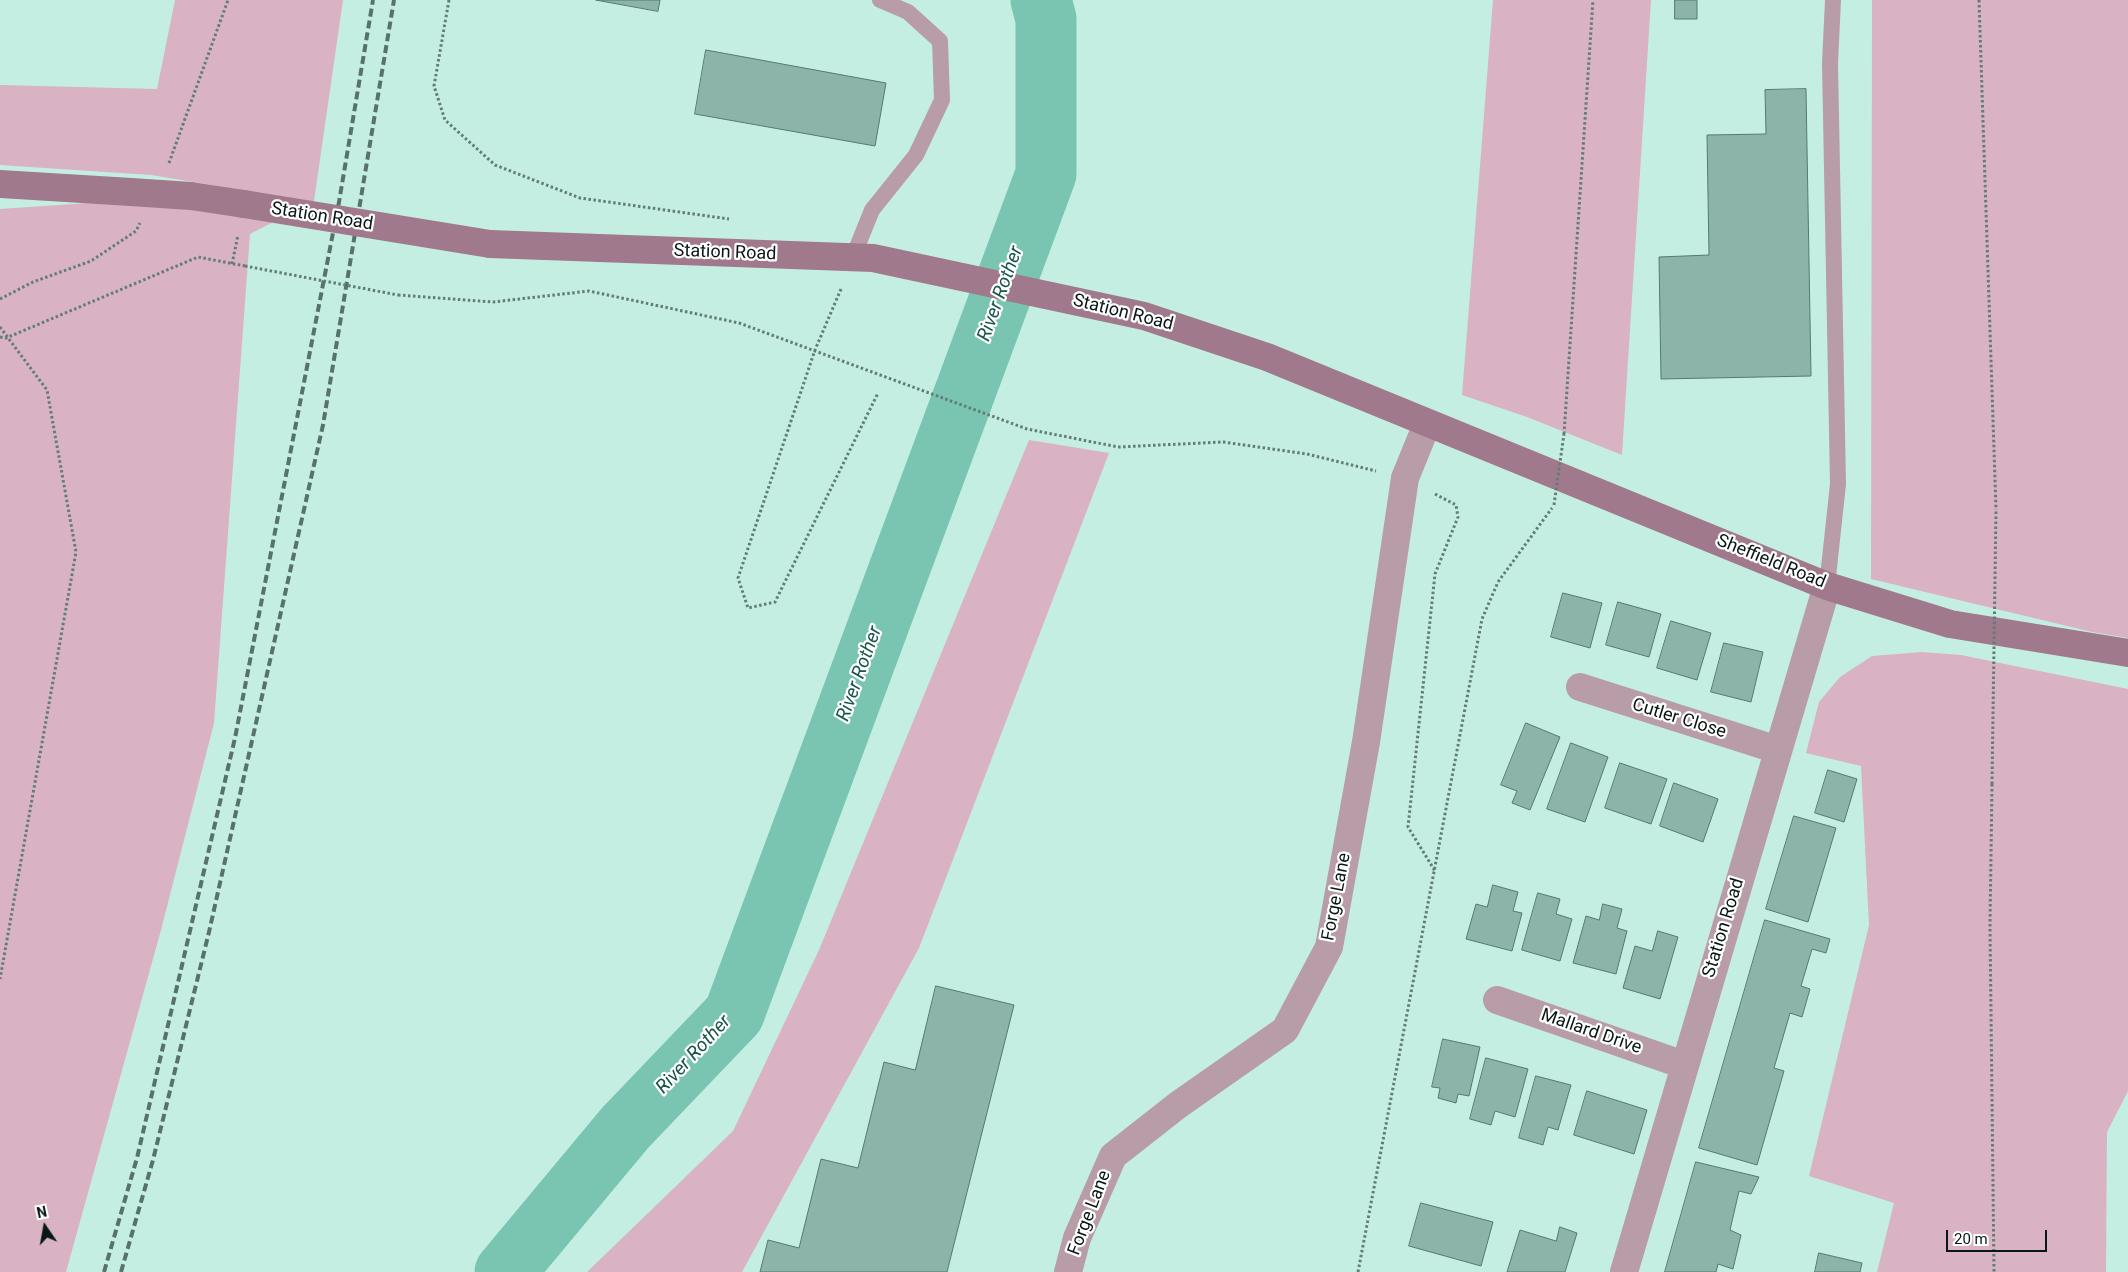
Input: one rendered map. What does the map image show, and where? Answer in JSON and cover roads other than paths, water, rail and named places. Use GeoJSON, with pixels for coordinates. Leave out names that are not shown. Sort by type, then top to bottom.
{"type":"FeatureCollection","features":[{"type":"Feature","properties":{"kind":"main road","name":"Station Road"},"geometry":{"type":"LineString","coordinates":[[0,184],[191,196],[490,244],[873,258],[1144,316],[1267,357],[1427,424]]}},
{"type":"Feature","properties":{"kind":"main road","name":"Sheffield Road"},"geometry":{"type":"LineString","coordinates":[[1427,424],[1827,586],[1950,624],[2128,653]]}},
{"type":"Feature","properties":{"kind":"street","name":"Forge Lane"},"geometry":{"type":"LineString","coordinates":[[1068,1272],[1078,1238],[1113,1156],[1178,1105],[1285,1030],[1329,946],[1366,742],[1405,478],[1427,424]]}},
{"type":"Feature","properties":{"kind":"street","name":"Station Road"},"geometry":{"type":"LineString","coordinates":[[1624,1272],[1827,586]]}},
{"type":"Feature","properties":{"kind":"street","name":"Cutler Close"},"geometry":{"type":"LineString","coordinates":[[1580,688],[1778,750]]}},
{"type":"Feature","properties":{"kind":"street","name":"Mallard Drive"},"geometry":{"type":"LineString","coordinates":[[1497,1000],[1572,1024],[1684,1065]]}},
{"type":"Feature","properties":{"kind":"lane"},"geometry":{"type":"LineString","coordinates":[[853,257],[872,210],[916,155],[942,100],[940,41],[908,12],[880,0]]}},
{"type":"Feature","properties":{"kind":"lane"},"geometry":{"type":"LineString","coordinates":[[1827,586],[1838,484],[1830,63],[1833,0]]}},
{"type":"Feature","properties":{"kind":"waterway","name":"River Rother"},"geometry":{"type":"LineString","coordinates":[[505,1272],[625,1128],[734,1014],[1046,174],[1046,19],[1041,0]]}},
{"type":"Feature","properties":{"kind":"railway"},"geometry":{"type":"LineString","coordinates":[[104,1272],[137,1158],[235,738],[339,202],[373,0]]}},
{"type":"Feature","properties":{"kind":"railway"},"geometry":{"type":"LineString","coordinates":[[121,1272],[153,1160],[209,932],[323,425],[394,0]]}}]}
